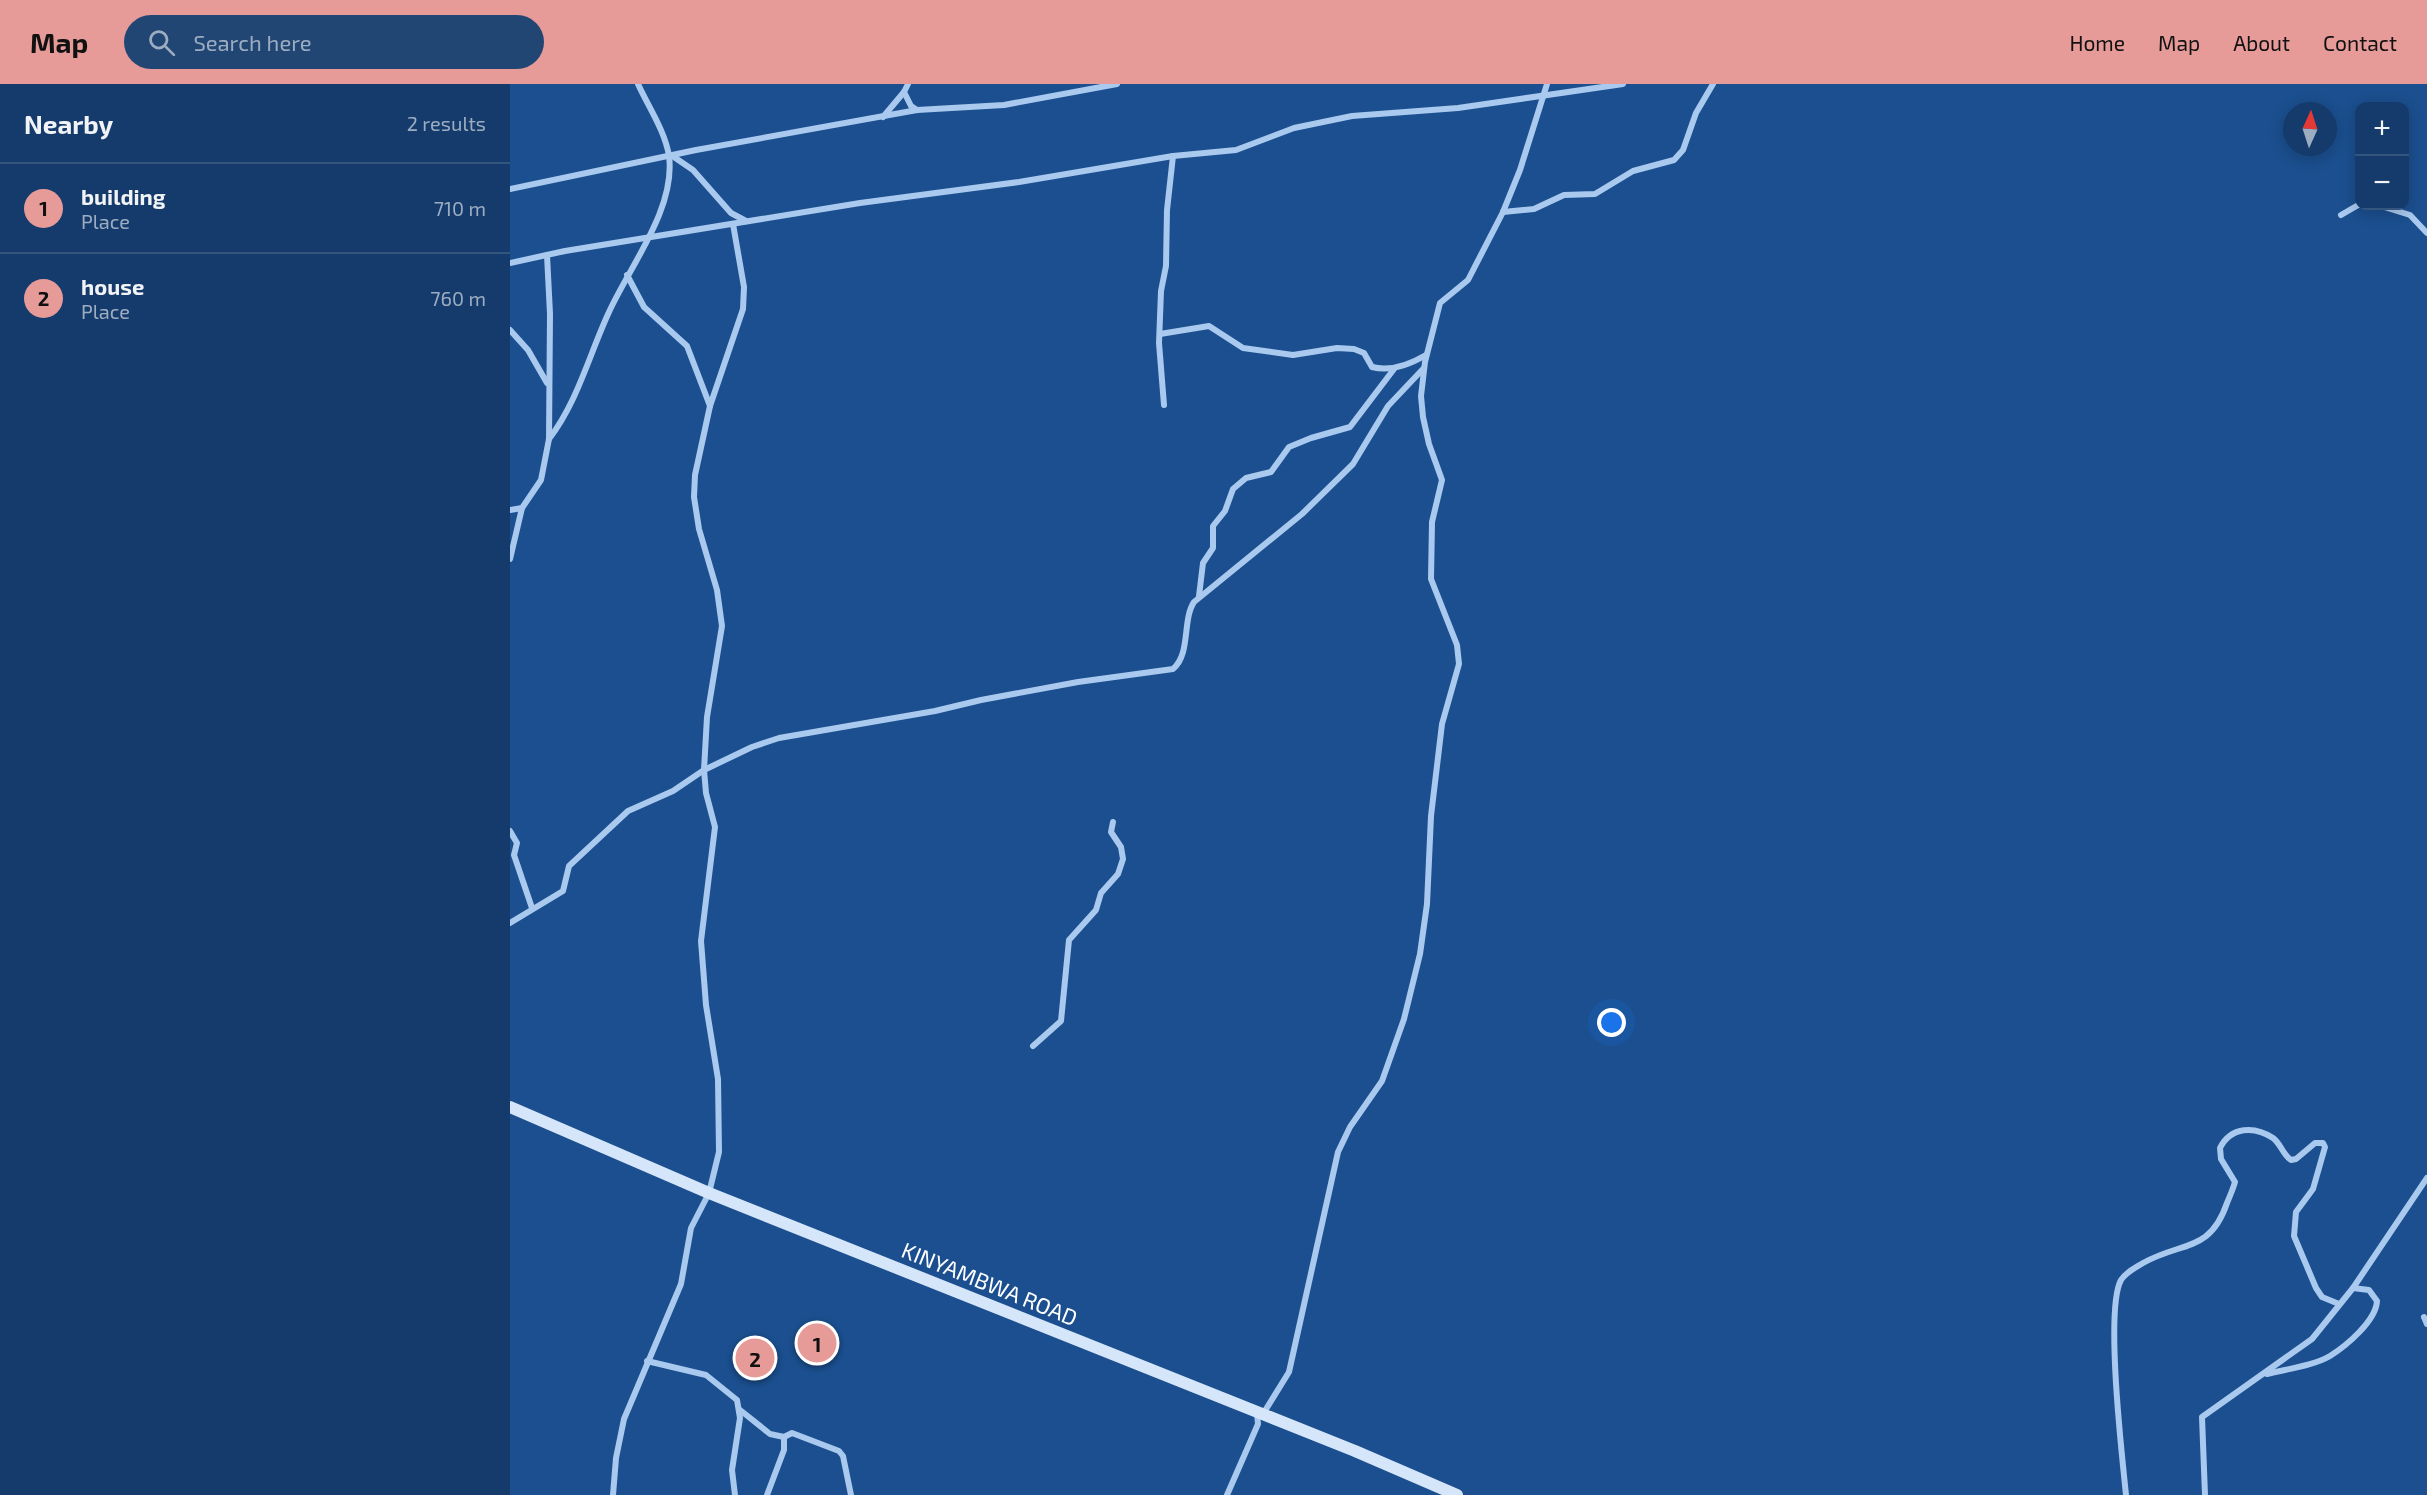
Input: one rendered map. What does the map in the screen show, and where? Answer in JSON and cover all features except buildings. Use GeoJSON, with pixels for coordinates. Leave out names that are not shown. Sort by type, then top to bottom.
{"type":"FeatureCollection","features":[{"type":"Feature","properties":{"kind":"street"},"geometry":{"type":"LineString","coordinates":[[549,439],[571,407],[608,313],[649,237],[666,193],[670,155],[638,84]]}},
{"type":"Feature","properties":{"kind":"street"},"geometry":{"type":"LineString","coordinates":[[883,117],[904,93],[908,84]]}},
{"type":"Feature","properties":{"kind":"street"},"geometry":{"type":"LineString","coordinates":[[510,189],[670,155],[917,111],[1004,105],[1118,84]]}},
{"type":"Feature","properties":{"kind":"street"},"geometry":{"type":"LineString","coordinates":[[1227,1495],[1258,1424],[1259,1413],[1289,1372],[1338,1152],[1350,1127],[1382,1081],[1404,1019],[1420,954],[1427,904],[1431,816],[1442,724],[1459,664],[1457,645],[1431,579],[1432,522],[1442,480],[1429,444],[1423,417],[1420,396],[1424,368],[1440,303],[1468,280],[1503,212],[1520,170],[1547,84]]}},
{"type":"Feature","properties":{"kind":"street"},"geometry":{"type":"LineString","coordinates":[[510,263],[649,237],[860,203],[1029,180],[1173,156],[1236,150],[1294,128],[1352,116],[1458,108],[1623,84]]}},
{"type":"Feature","properties":{"kind":"street"},"geometry":{"type":"LineString","coordinates":[[1503,212],[1534,209],[1564,195],[1595,194],[1633,171],[1674,160],[1683,150],[1696,113],[1713,84]]}},
{"type":"Feature","properties":{"kind":"street"},"geometry":{"type":"LineString","coordinates":[[904,93],[911,106],[917,111]]}},
{"type":"Feature","properties":{"kind":"street"},"geometry":{"type":"LineString","coordinates":[[670,155],[693,170],[731,213],[752,222]]}},
{"type":"Feature","properties":{"kind":"street"},"geometry":{"type":"LineString","coordinates":[[1164,405],[1160,334],[1161,291],[1166,266],[1167,210],[1173,156]]}},
{"type":"Feature","properties":{"kind":"street"},"geometry":{"type":"LineString","coordinates":[[2341,215],[2355,207]]}},
{"type":"Feature","properties":{"kind":"street"},"geometry":{"type":"LineString","coordinates":[[2394,210],[2410,215],[2427,233]]}},
{"type":"Feature","properties":{"kind":"street"},"geometry":{"type":"LineString","coordinates":[[613,1495],[620,1436],[647,1361],[681,1284],[691,1228],[709,1193],[717,1164],[720,1135],[717,1080],[706,1005],[702,951],[715,827],[706,793],[704,770],[707,717],[722,626],[721,608],[699,529],[694,497],[695,475],[710,406],[744,303],[733,224]]}},
{"type":"Feature","properties":{"kind":"street"},"geometry":{"type":"LineString","coordinates":[[510,559],[522,508],[541,480],[549,439],[547,255]]}},
{"type":"Feature","properties":{"kind":"street"},"geometry":{"type":"LineString","coordinates":[[627,275],[644,307],[687,346],[710,406]]}},
{"type":"Feature","properties":{"kind":"street"},"geometry":{"type":"LineString","coordinates":[[1160,334],[1209,326],[1243,348],[1293,355],[1337,348],[1354,350],[1364,353],[1372,367],[1394,369],[1426,355]]}},
{"type":"Feature","properties":{"kind":"street"},"geometry":{"type":"LineString","coordinates":[[510,330],[533,357],[550,388]]}},
{"type":"Feature","properties":{"kind":"street"},"geometry":{"type":"LineString","coordinates":[[510,923],[563,891],[570,866],[628,812],[673,791],[704,770],[752,747],[779,738],[1078,682],[1173,669],[1180,659],[1189,611],[1199,597],[1302,514],[1353,464],[1388,406],[1424,368]]}},
{"type":"Feature","properties":{"kind":"street"},"geometry":{"type":"LineString","coordinates":[[1199,597],[1203,563],[1212,548],[1213,526],[1225,511],[1233,489],[1246,478],[1270,472],[1289,447],[1350,427],[1394,369]]}},
{"type":"Feature","properties":{"kind":"street"},"geometry":{"type":"LineString","coordinates":[[510,510],[522,508]]}},
{"type":"Feature","properties":{"kind":"street"},"geometry":{"type":"LineString","coordinates":[[510,535],[514,546]]}},
{"type":"Feature","properties":{"kind":"street"},"geometry":{"type":"LineString","coordinates":[[1034,1046],[1061,1021],[1069,940],[1096,910],[1101,893],[1118,874],[1123,859],[1121,847],[1111,832],[1113,822]]}},
{"type":"Feature","properties":{"kind":"street"},"geometry":{"type":"LineString","coordinates":[[510,831],[517,843],[514,855],[532,908]]}},
{"type":"Feature","properties":{"kind":"street","name":"KINYAMBWA ROAD"},"geometry":{"type":"LineString","coordinates":[[510,1107],[709,1193],[1259,1413],[1432,1488],[1456,1495]]}},
{"type":"Feature","properties":{"kind":"street"},"geometry":{"type":"LineString","coordinates":[[2126,1495],[2115,1348],[2116,1292],[2129,1271],[2172,1249],[2195,1244],[2217,1228],[2235,1182],[2221,1159],[2220,1148],[2239,1130],[2247,1128],[2274,1139],[2291,1160],[2296,1159],[2315,1143],[2323,1143],[2325,1147],[2313,1189],[2296,1212],[2294,1236],[2316,1288],[2322,1297],[2338,1304]]}},
{"type":"Feature","properties":{"kind":"street"},"geometry":{"type":"LineString","coordinates":[[2205,1495],[2202,1417],[2312,1339],[2352,1288],[2427,1178]]}},
{"type":"Feature","properties":{"kind":"street"},"geometry":{"type":"LineString","coordinates":[[2264,1375],[2329,1356],[2361,1330],[2373,1318],[2377,1302],[2369,1290],[2352,1288]]}},
{"type":"Feature","properties":{"kind":"street"},"geometry":{"type":"LineString","coordinates":[[647,1361],[706,1374],[737,1400],[740,1410],[732,1470],[735,1495]]}},
{"type":"Feature","properties":{"kind":"street"},"geometry":{"type":"LineString","coordinates":[[740,1410],[770,1434],[784,1437],[792,1433],[839,1451],[843,1456],[851,1495]]}},
{"type":"Feature","properties":{"kind":"street"},"geometry":{"type":"LineString","coordinates":[[767,1495],[784,1450],[784,1437]]}},
{"type":"Feature","properties":{"kind":"place","name":"building"},"geometry":{"type":"Point","coordinates":[817,1343]}},
{"type":"Feature","properties":{"kind":"place","name":"house"},"geometry":{"type":"Point","coordinates":[755,1358]}}]}
